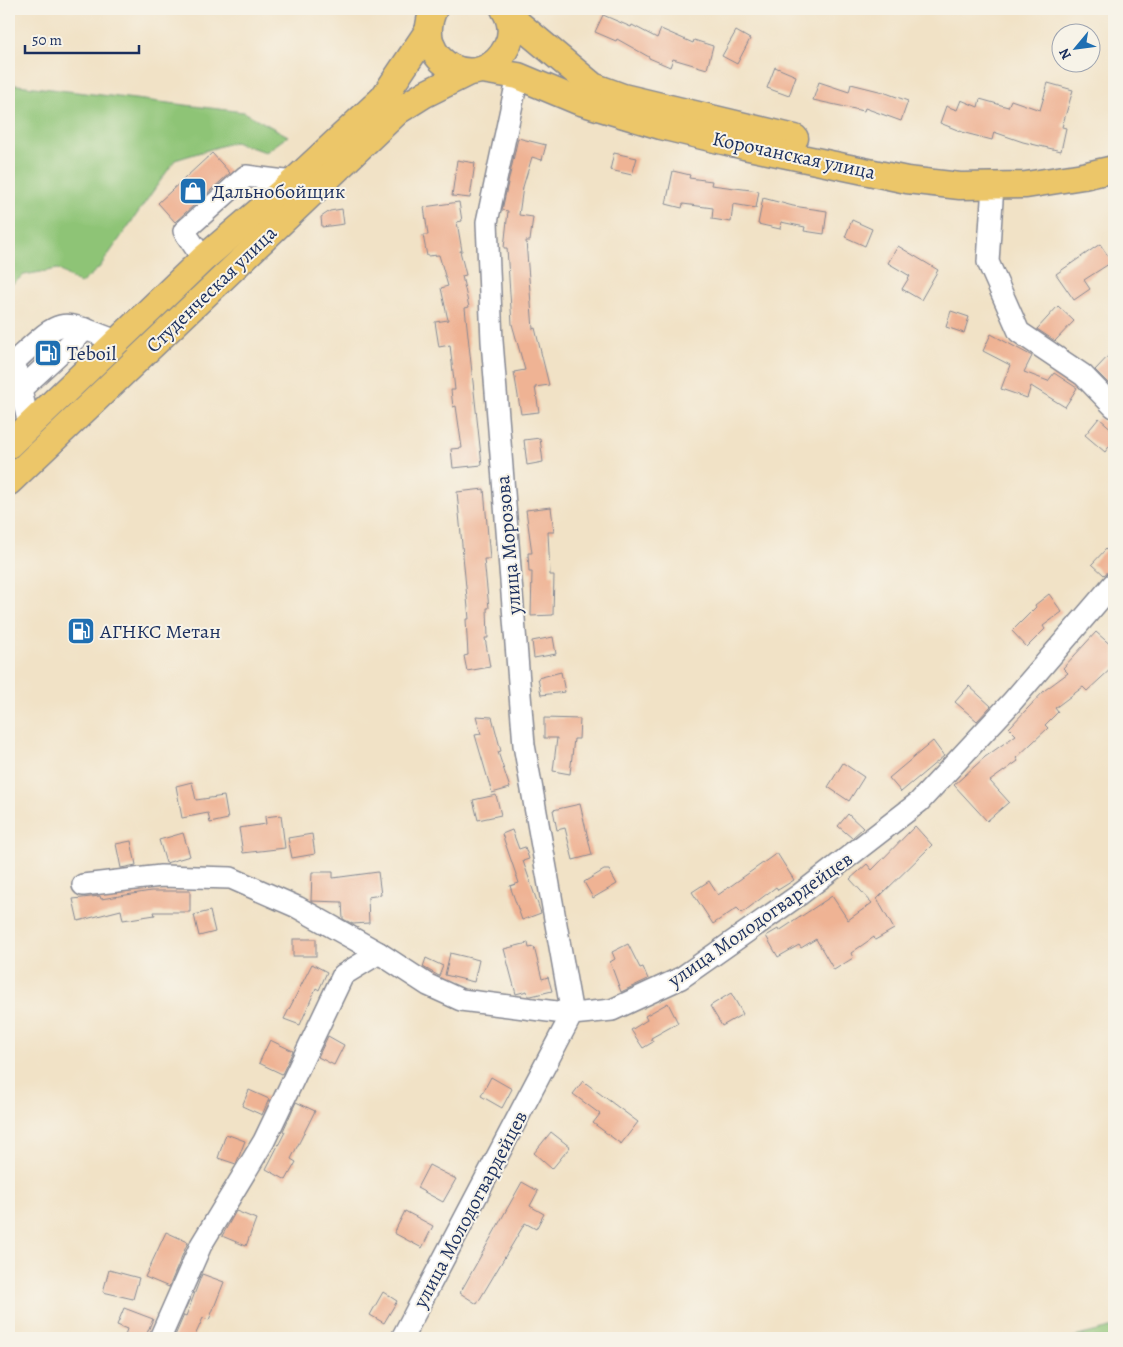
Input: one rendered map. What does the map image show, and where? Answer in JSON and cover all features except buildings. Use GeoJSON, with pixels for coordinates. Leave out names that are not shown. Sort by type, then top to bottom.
{"type":"FeatureCollection","features":[{"type":"Feature","properties":{"kind":"main road","name":"Студенческая улица"},"geometry":{"type":"LineString","coordinates":[[9,482],[398,111],[425,94],[494,63],[503,54],[509,42],[511,28],[506,12]]}},
{"type":"Feature","properties":{"kind":"main road","name":"Корочанская улица"},"geometry":{"type":"LineString","coordinates":[[506,12],[592,86],[623,97],[745,128],[914,163],[963,171],[1025,172],[1083,163],[1114,154]]}},
{"type":"Feature","properties":{"kind":"main road","name":"Студенческая улица"},"geometry":{"type":"LineString","coordinates":[[9,445],[203,260],[293,182],[383,98],[429,17]]}},
{"type":"Feature","properties":{"kind":"main road","name":"Корочанская улица"},"geometry":{"type":"LineString","coordinates":[[429,17],[430,44],[436,55],[445,64],[456,70],[518,76],[602,109],[744,146],[915,181],[960,186],[1026,185],[1083,176],[1114,168]]}},
{"type":"Feature","properties":{"kind":"street","name":"улица Морозова"},"geometry":{"type":"LineString","coordinates":[[518,76],[487,222],[492,341],[524,745],[572,1014]]}},
{"type":"Feature","properties":{"kind":"street"},"geometry":{"type":"LineString","coordinates":[[203,260],[184,231],[246,176],[293,182]]}},
{"type":"Feature","properties":{"kind":"street"},"geometry":{"type":"LineString","coordinates":[[993,185],[988,262],[1018,332],[1083,375],[1114,407]]}},
{"type":"Feature","properties":{"kind":"street"},"geometry":{"type":"LineString","coordinates":[[29,425],[15,364],[17,358],[51,328],[60,324],[70,324],[117,341]]}},
{"type":"Feature","properties":{"kind":"street","name":"улица Молодогвардейцев"},"geometry":{"type":"LineString","coordinates":[[402,1338],[572,1014],[612,1010],[681,978],[799,895],[919,802],[1011,703],[1114,583]]}},
{"type":"Feature","properties":{"kind":"street"},"geometry":{"type":"LineString","coordinates":[[83,885],[161,876],[231,878],[297,907],[379,953],[428,984],[461,1000],[572,1014]]}},
{"type":"Feature","properties":{"kind":"street"},"geometry":{"type":"LineString","coordinates":[[160,1338],[201,1245],[264,1141],[342,975],[379,953]]}},
{"type":"Feature","properties":{"kind":"green space"},"geometry":{"type":"Polygon","coordinates":[[[9,84],[244,112],[288,136],[266,152],[234,142],[175,160],[99,268],[80,284],[58,269],[24,275],[9,286],[9,84]]]}},
{"type":"Feature","properties":{"kind":"green space"},"geometry":{"type":"Polygon","coordinates":[[[1114,1327],[1114,1338],[1070,1338],[1114,1327]]]}},
{"type":"Feature","properties":{"kind":"place","name":"Дальнобойщик"},"geometry":{"type":"Point","coordinates":[193,191]}},
{"type":"Feature","properties":{"kind":"place","name":"Teboil"},"geometry":{"type":"Point","coordinates":[48,353]}},
{"type":"Feature","properties":{"kind":"place","name":"АГНКС Метан"},"geometry":{"type":"Point","coordinates":[81,631]}}]}
